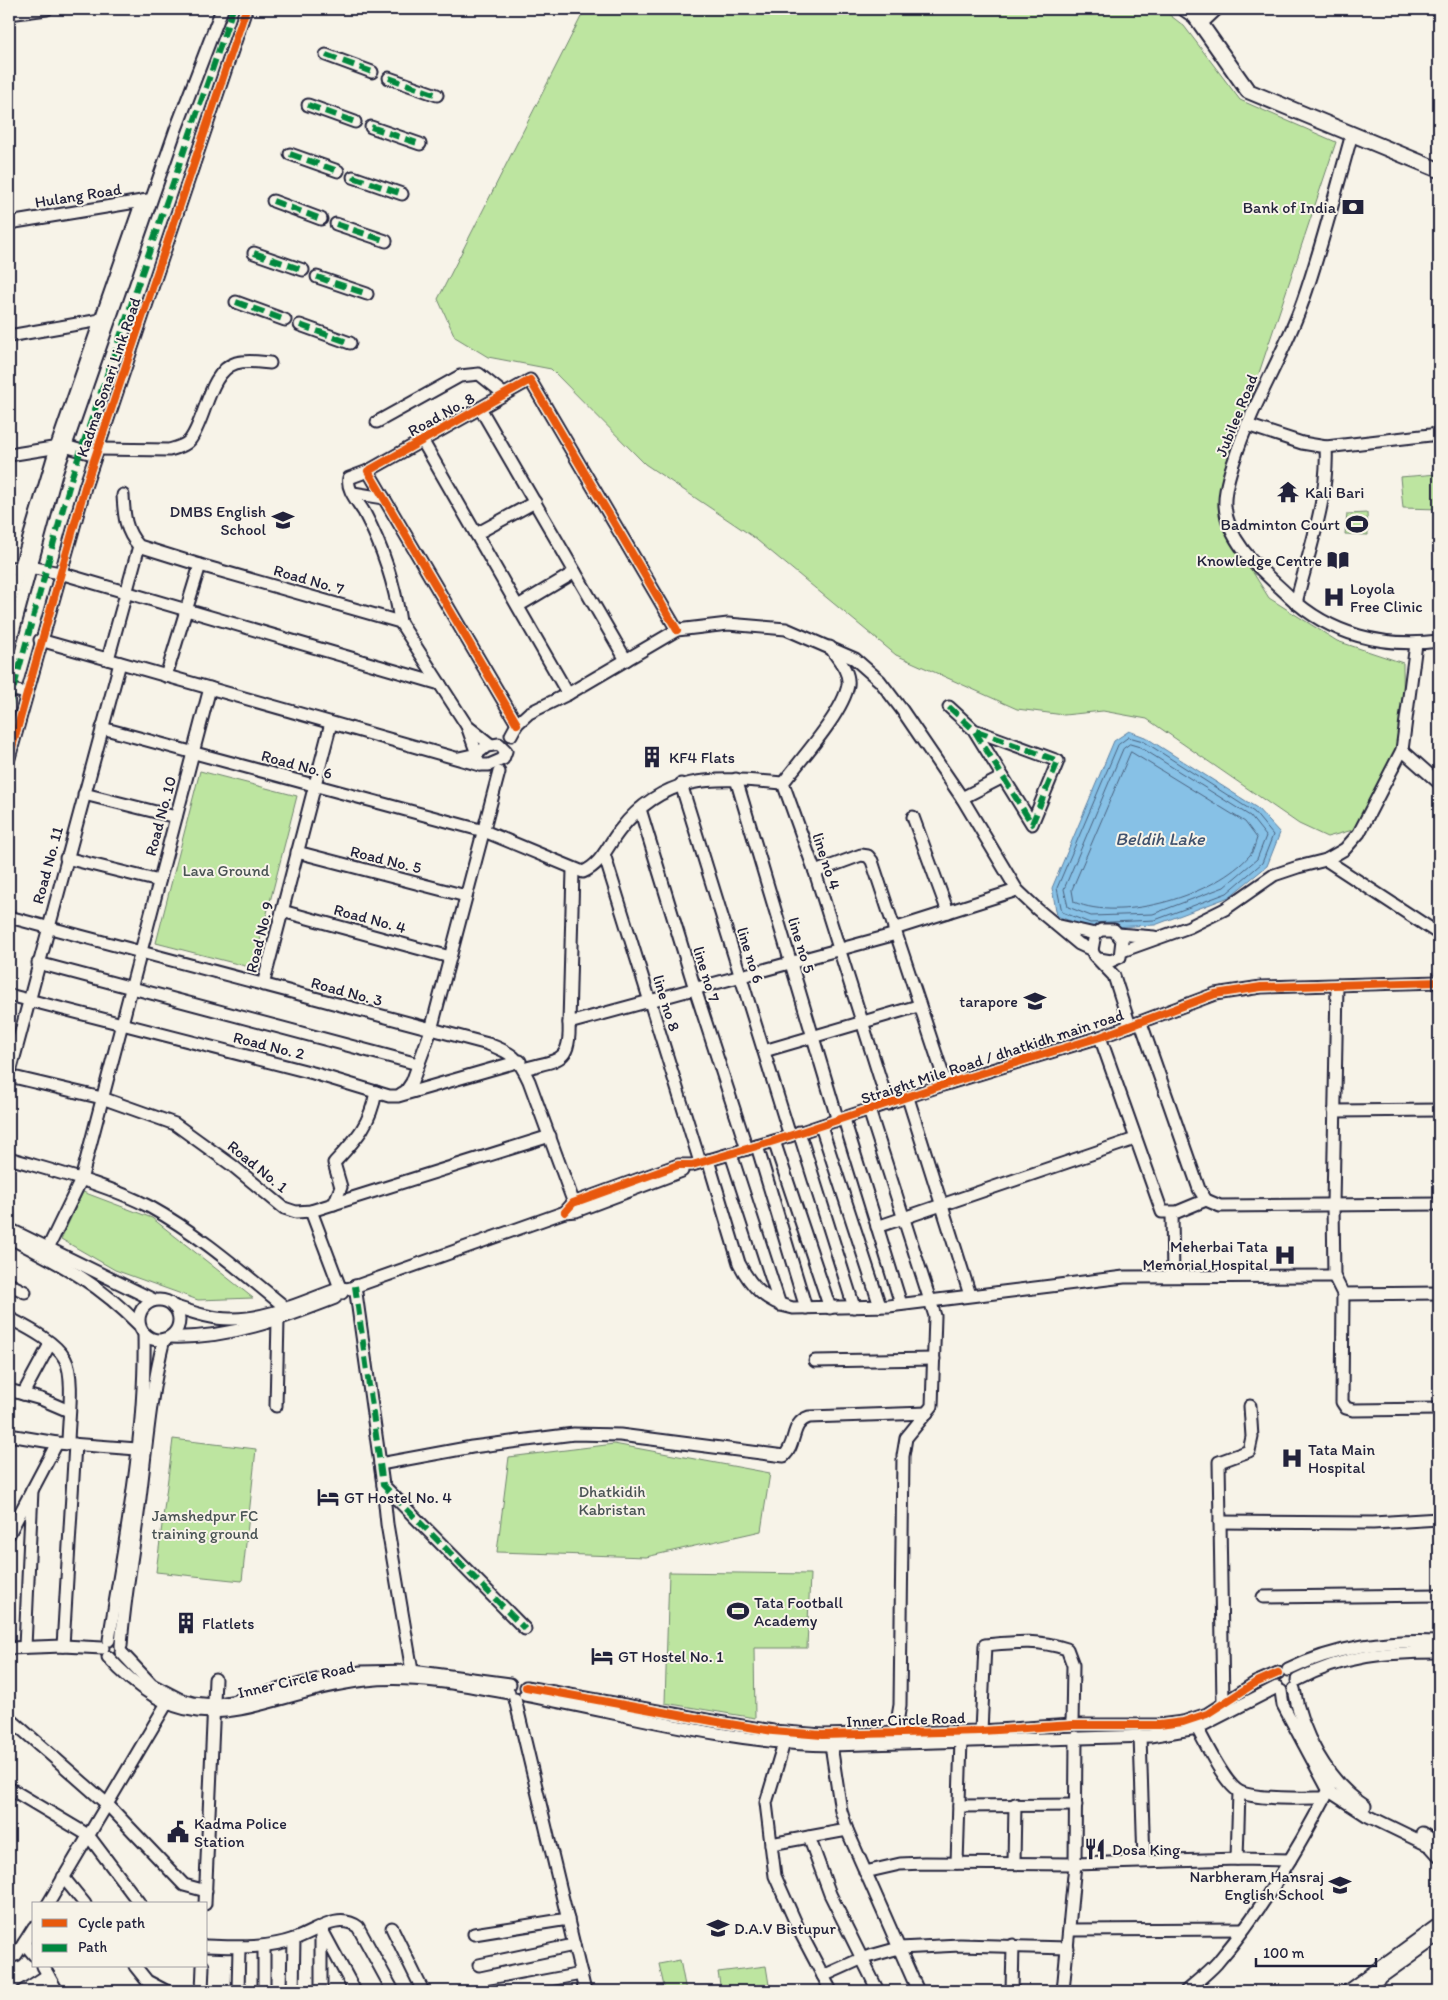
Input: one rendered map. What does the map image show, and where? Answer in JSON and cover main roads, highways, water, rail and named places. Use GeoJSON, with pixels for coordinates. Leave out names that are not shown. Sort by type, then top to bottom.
{"type":"FeatureCollection","features":[{"type":"Feature","properties":{"kind":"main road"},"geometry":{"type":"LineString","coordinates":[[1193,15],[1248,91],[1439,170]]}},
{"type":"Feature","properties":{"kind":"water","name":"Beldih Lake"},"geometry":{"type":"Polygon","coordinates":[[[1129,731],[1145,737],[1257,808],[1280,833],[1267,866],[1229,897],[1155,925],[1089,928],[1057,916],[1052,888],[1114,741],[1129,731]]]}},
{"type":"Feature","properties":{"kind":"place","name":"Bank of India"},"geometry":{"type":"Point","coordinates":[1353,207]}},
{"type":"Feature","properties":{"kind":"place","name":"Kali Bari"},"geometry":{"type":"Point","coordinates":[1288,492]}},
{"type":"Feature","properties":{"kind":"place","name":"DMBS English School"},"geometry":{"type":"Point","coordinates":[283,520]}},
{"type":"Feature","properties":{"kind":"place","name":"Badminton Court"},"geometry":{"type":"Point","coordinates":[1357,524]}},
{"type":"Feature","properties":{"kind":"place","name":"Knowledge Centre"},"geometry":{"type":"Point","coordinates":[1338,560]}},
{"type":"Feature","properties":{"kind":"place","name":"Loyola Free Clinic"},"geometry":{"type":"Point","coordinates":[1334,597]}},
{"type":"Feature","properties":{"kind":"place","name":"KF4 Flats"},"geometry":{"type":"Point","coordinates":[652,757]}},
{"type":"Feature","properties":{"kind":"place","name":"tarapore"},"geometry":{"type":"Point","coordinates":[1035,1001]}},
{"type":"Feature","properties":{"kind":"place","name":"Meherbai Tata Memorial Hospital"},"geometry":{"type":"Point","coordinates":[1285,1255]}},
{"type":"Feature","properties":{"kind":"place","name":"Tata Main Hospital"},"geometry":{"type":"Point","coordinates":[1292,1458]}},
{"type":"Feature","properties":{"kind":"place","name":"GT Hostel No. 4"},"geometry":{"type":"Point","coordinates":[328,1497]}},
{"type":"Feature","properties":{"kind":"place","name":"Tata Football Academy"},"geometry":{"type":"Point","coordinates":[738,1611]}},
{"type":"Feature","properties":{"kind":"place","name":"Flatlets"},"geometry":{"type":"Point","coordinates":[186,1623]}},
{"type":"Feature","properties":{"kind":"place","name":"GT Hostel No. 1"},"geometry":{"type":"Point","coordinates":[602,1656]}},
{"type":"Feature","properties":{"kind":"place","name":"Kadma Police Station"},"geometry":{"type":"Point","coordinates":[178,1832]}},
{"type":"Feature","properties":{"kind":"place","name":"Dosa King"},"geometry":{"type":"Point","coordinates":[1095,1849]}},
{"type":"Feature","properties":{"kind":"place","name":"Narbheram Hansraj English School"},"geometry":{"type":"Point","coordinates":[1340,1885]}},
{"type":"Feature","properties":{"kind":"place","name":"D.A.V Bistupur"},"geometry":{"type":"Point","coordinates":[718,1928]}},
{"type":"Feature","properties":{"kind":"park label","name":"Lava Ground"},"geometry":{"type":"Point","coordinates":[226,870]}},
{"type":"Feature","properties":{"kind":"park label","name":"Dhatkidih Kabristan"},"geometry":{"type":"Point","coordinates":[612,1500]}},
{"type":"Feature","properties":{"kind":"park label","name":"Jamshedpur FC training ground"},"geometry":{"type":"Point","coordinates":[205,1524]}}]}
